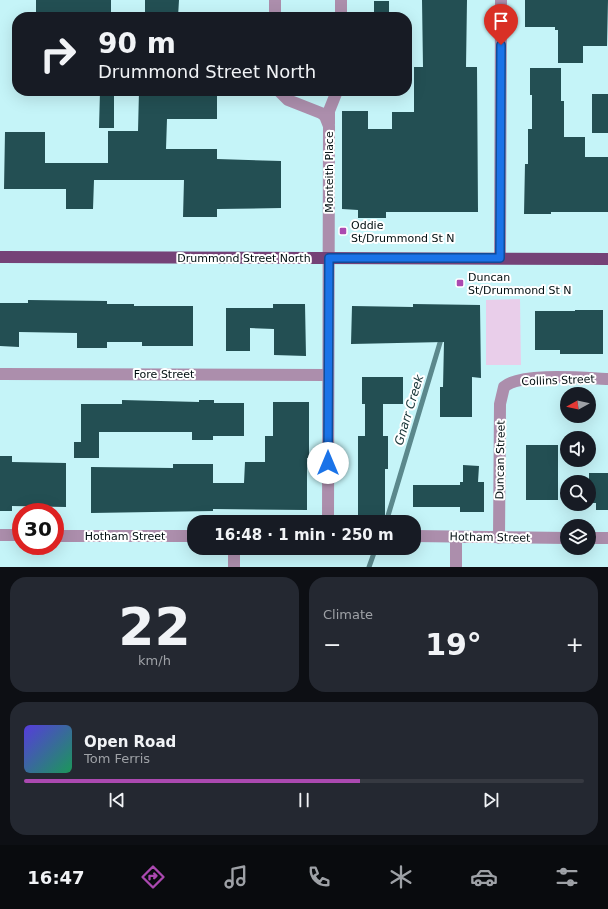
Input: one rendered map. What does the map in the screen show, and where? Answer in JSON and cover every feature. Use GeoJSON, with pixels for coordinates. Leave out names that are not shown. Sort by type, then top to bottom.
{"type":"FeatureCollection","features":[{"type":"Feature","properties":{"kind":"main road","name":"Drummond Street North"},"geometry":{"type":"LineString","coordinates":[[0,257],[608,259]]}},
{"type":"Feature","properties":{"kind":"street"},"geometry":{"type":"LineString","coordinates":[[275,0],[275,12]]}},
{"type":"Feature","properties":{"kind":"street"},"geometry":{"type":"LineString","coordinates":[[341,0],[341,12]]}},
{"type":"Feature","properties":{"kind":"street"},"geometry":{"type":"LineString","coordinates":[[500,258],[501,0]]}},
{"type":"Feature","properties":{"kind":"street","name":"Monteith Place"},"geometry":{"type":"LineString","coordinates":[[284,96],[288,100],[321,113],[327,120],[329,131],[328,515]]}},
{"type":"Feature","properties":{"kind":"street"},"geometry":{"type":"LineString","coordinates":[[329,131],[329,111],[335,96]]}},
{"type":"Feature","properties":{"kind":"street","name":"Fore Street"},"geometry":{"type":"LineString","coordinates":[[0,374],[328,375]]}},
{"type":"Feature","properties":{"kind":"street","name":"Collins Street"},"geometry":{"type":"LineString","coordinates":[[508,384],[530,378],[608,378]]}},
{"type":"Feature","properties":{"kind":"street","name":"Duncan Street"},"geometry":{"type":"LineString","coordinates":[[499,538],[500,404],[502,392],[508,384]]}},
{"type":"Feature","properties":{"kind":"street"},"geometry":{"type":"LineString","coordinates":[[0,535],[12,536]]}},
{"type":"Feature","properties":{"kind":"street","name":"Hotham Street"},"geometry":{"type":"LineString","coordinates":[[64,536],[187,536]]}},
{"type":"Feature","properties":{"kind":"street","name":"Hotham Street"},"geometry":{"type":"LineString","coordinates":[[421,536],[560,538]]}},
{"type":"Feature","properties":{"kind":"street"},"geometry":{"type":"LineString","coordinates":[[456,537],[456,567]]}},
{"type":"Feature","properties":{"kind":"street"},"geometry":{"type":"LineString","coordinates":[[596,538],[608,538]]}},
{"type":"Feature","properties":{"kind":"street"},"geometry":{"type":"LineString","coordinates":[[234,555],[234,567]]}},
{"type":"Feature","properties":{"kind":"shaded area"},"geometry":{"type":"Polygon","coordinates":[[[520,299],[521,365],[486,365],[486,300],[520,299]]]}},
{"type":"Feature","properties":{"kind":"building"},"geometry":{"type":"Polygon","coordinates":[[[36,0],[111,0],[111,12],[36,12],[36,0]]]}},
{"type":"Feature","properties":{"kind":"building"},"geometry":{"type":"Polygon","coordinates":[[[145,0],[179,0],[178,12],[145,12],[145,0]]]}},
{"type":"Feature","properties":{"kind":"building"},"geometry":{"type":"Polygon","coordinates":[[[422,0],[467,0],[466,67],[477,67],[478,212],[386,212],[386,218],[358,218],[358,210],[342,209],[342,111],[368,111],[368,129],[392,129],[392,112],[414,112],[414,67],[423,67],[422,0]]]}},
{"type":"Feature","properties":{"kind":"building"},"geometry":{"type":"Polygon","coordinates":[[[525,0],[608,0],[607,46],[583,46],[583,63],[558,63],[558,30],[555,30],[555,27],[525,27],[525,0]]]}},
{"type":"Feature","properties":{"kind":"building"},"geometry":{"type":"Polygon","coordinates":[[[374,1],[389,1],[389,12],[374,12],[374,1]]]}},
{"type":"Feature","properties":{"kind":"building"},"geometry":{"type":"Polygon","coordinates":[[[530,68],[561,68],[561,101],[564,101],[564,137],[585,137],[585,157],[608,157],[608,212],[551,212],[551,214],[524,214],[525,164],[528,164],[528,129],[532,129],[530,68]]]}},
{"type":"Feature","properties":{"kind":"building"},"geometry":{"type":"Polygon","coordinates":[[[592,94],[608,94],[608,133],[592,133],[592,94]]]}},
{"type":"Feature","properties":{"kind":"building"},"geometry":{"type":"Polygon","coordinates":[[[100,96],[114,96],[114,128],[99,128],[100,96]]]}},
{"type":"Feature","properties":{"kind":"building"},"geometry":{"type":"Polygon","coordinates":[[[139,96],[217,96],[217,119],[167,119],[166,149],[217,149],[217,159],[281,161],[281,208],[217,209],[217,217],[183,217],[184,180],[94,180],[93,209],[66,209],[66,189],[4,189],[5,132],[45,132],[45,163],[108,163],[108,131],[138,131],[139,96]]]}},
{"type":"Feature","properties":{"kind":"building"},"geometry":{"type":"Polygon","coordinates":[[[28,300],[107,301],[107,304],[134,304],[134,306],[193,306],[193,346],[142,346],[142,342],[107,342],[107,348],[77,348],[77,333],[19,332],[19,347],[0,346],[0,303],[28,303],[28,300]]]}},
{"type":"Feature","properties":{"kind":"building"},"geometry":{"type":"Polygon","coordinates":[[[273,304],[305,304],[306,356],[274,355],[274,329],[250,328],[250,351],[226,351],[226,308],[273,308],[273,304]]]}},
{"type":"Feature","properties":{"kind":"building"},"geometry":{"type":"Polygon","coordinates":[[[413,304],[480,305],[481,378],[472,377],[472,417],[440,417],[440,387],[443,387],[444,342],[351,344],[352,306],[413,307],[413,304]]]}},
{"type":"Feature","properties":{"kind":"building"},"geometry":{"type":"Polygon","coordinates":[[[603,310],[603,354],[560,354],[560,350],[535,350],[535,311],[603,310]]]}},
{"type":"Feature","properties":{"kind":"building"},"geometry":{"type":"Polygon","coordinates":[[[362,377],[403,377],[403,404],[383,404],[383,436],[388,436],[388,469],[385,469],[385,515],[358,515],[358,436],[365,436],[365,404],[362,404],[362,377]]]}},
{"type":"Feature","properties":{"kind":"building"},"geometry":{"type":"Polygon","coordinates":[[[122,400],[199,402],[199,400],[214,400],[214,403],[244,403],[244,436],[213,436],[213,440],[192,440],[192,432],[99,432],[99,458],[74,458],[74,442],[81,442],[81,404],[122,404],[122,400]]]}},
{"type":"Feature","properties":{"kind":"building"},"geometry":{"type":"Polygon","coordinates":[[[273,402],[309,402],[307,510],[213,509],[213,511],[91,513],[91,467],[173,468],[173,464],[213,464],[213,483],[244,483],[245,462],[265,462],[265,436],[273,436],[273,402]]]}},
{"type":"Feature","properties":{"kind":"building"},"geometry":{"type":"Polygon","coordinates":[[[526,445],[558,445],[558,500],[526,500],[526,445]]]}},
{"type":"Feature","properties":{"kind":"building"},"geometry":{"type":"Polygon","coordinates":[[[0,456],[12,456],[12,462],[66,463],[66,507],[64,507],[64,503],[12,503],[12,511],[0,511],[0,456]]]}},
{"type":"Feature","properties":{"kind":"building"},"geometry":{"type":"Polygon","coordinates":[[[463,465],[479,466],[478,482],[484,482],[484,512],[460,512],[460,507],[413,507],[413,485],[460,485],[460,482],[463,482],[463,465]]]}},
{"type":"Feature","properties":{"kind":"building"},"geometry":{"type":"Polygon","coordinates":[[[589,473],[608,473],[608,510],[596,510],[596,475],[589,475],[589,473]]]}},
{"type":"Feature","properties":{"kind":"waterway","name":"Gnarr Creek"},"geometry":{"type":"LineString","coordinates":[[388,515],[442,336]]}},
{"type":"Feature","properties":{"kind":"waterway","name":"Gnarr Creek"},"geometry":{"type":"LineString","coordinates":[[369,567],[373,555]]}},
{"type":"Feature","properties":{"kind":"place","name":"Oddie St/Drummond St N"},"geometry":{"type":"Point","coordinates":[343,231]}},
{"type":"Feature","properties":{"kind":"place","name":"Duncan St/Drummond St N"},"geometry":{"type":"Point","coordinates":[460,283]}},
{"type":"Feature","properties":{"kind":"route"},"geometry":{"type":"LineString","coordinates":[[328,463],[329,258],[500,258],[501,45]]}}]}
